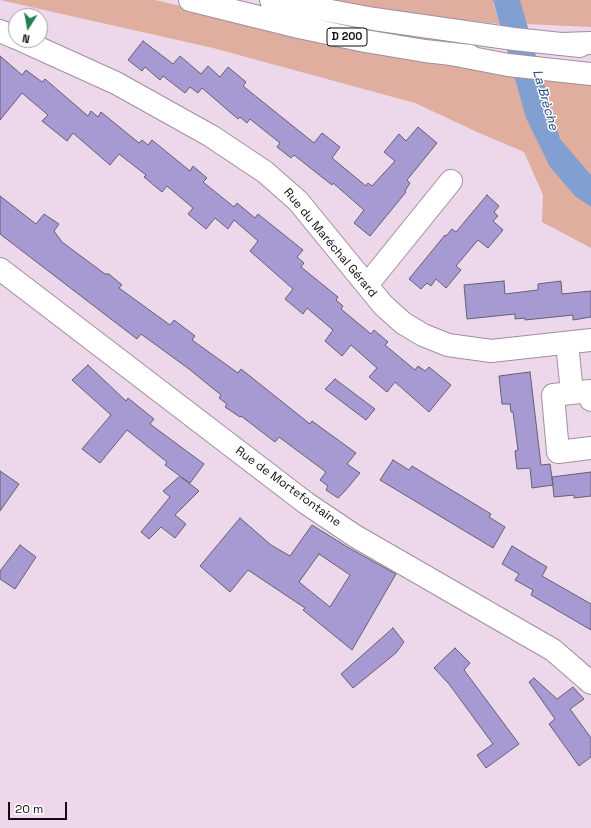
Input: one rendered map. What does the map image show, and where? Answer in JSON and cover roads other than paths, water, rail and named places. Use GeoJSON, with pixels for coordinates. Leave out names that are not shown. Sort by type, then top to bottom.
{"type":"FeatureCollection","features":[{"type":"Feature","properties":{"kind":"main road","name":"D 200"},"geometry":{"type":"LineString","coordinates":[[190,0],[342,36],[507,62],[591,47]]}},
{"type":"Feature","properties":{"kind":"main road","name":"D 200"},"geometry":{"type":"LineString","coordinates":[[271,0],[374,19],[494,36],[591,66]]}},
{"type":"Feature","properties":{"kind":"main road","name":"D 200"},"geometry":{"type":"LineString","coordinates":[[549,54],[591,42]]}},
{"type":"Feature","properties":{"kind":"main road","name":"Rue du Maréchal Gérard"},"geometry":{"type":"LineString","coordinates":[[38,48],[116,83],[211,136],[265,172],[298,201],[383,305],[403,323],[422,335],[448,345],[491,351],[591,340]]}},
{"type":"Feature","properties":{"kind":"main road","name":"D 200"},"geometry":{"type":"LineString","coordinates":[[549,54],[591,74]]}},
{"type":"Feature","properties":{"kind":"main road"},"geometry":{"type":"LineString","coordinates":[[367,285],[451,181]]}},
{"type":"Feature","properties":{"kind":"main road","name":"Rue de Mortefontaine"},"geometry":{"type":"LineString","coordinates":[[0,269],[306,503],[355,536],[553,650],[591,682]]}},
{"type":"Feature","properties":{"kind":"main road"},"geometry":{"type":"LineString","coordinates":[[567,343],[581,397],[553,395],[558,452],[591,448]]}},
{"type":"Feature","properties":{"kind":"water","name":"La Brèche"},"geometry":{"type":"Polygon","coordinates":[[[493,0],[520,0],[560,139],[591,175],[591,207],[575,196],[550,167],[526,118],[493,0]]]}}]}
